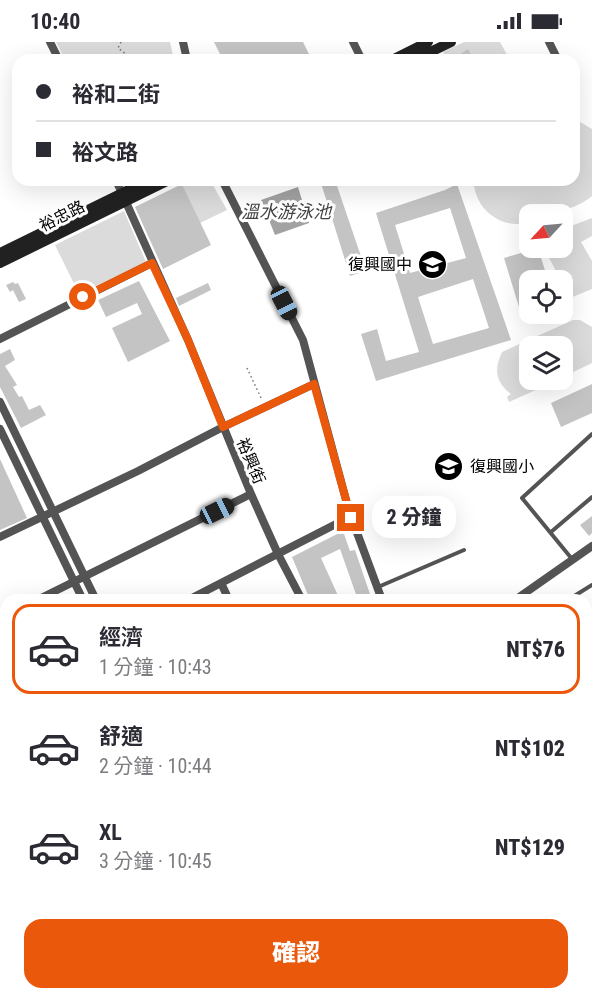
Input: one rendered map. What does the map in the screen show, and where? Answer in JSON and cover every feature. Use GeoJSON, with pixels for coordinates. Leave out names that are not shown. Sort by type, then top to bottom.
{"type":"FeatureCollection","features":[{"type":"Feature","properties":{"kind":"street"},"geometry":{"type":"LineString","coordinates":[[404,54],[428,42]]}},
{"type":"Feature","properties":{"kind":"street"},"geometry":{"type":"LineString","coordinates":[[426,54],[451,42]]}},
{"type":"Feature","properties":{"kind":"street","name":"裕興街"},"geometry":{"type":"LineString","coordinates":[[119,186],[188,340],[250,494],[299,594]]}},
{"type":"Feature","properties":{"kind":"street","name":"裕忠路"},"geometry":{"type":"LineString","coordinates":[[0,263],[124,197],[140,186]]}},
{"type":"Feature","properties":{"kind":"street","name":"裕忠路"},"geometry":{"type":"LineString","coordinates":[[0,253],[153,186]]}},
{"type":"Feature","properties":{"kind":"street"},"geometry":{"type":"LineString","coordinates":[[225,186],[303,340],[351,518],[380,594]]}},
{"type":"Feature","properties":{"kind":"street"},"geometry":{"type":"LineString","coordinates":[[0,339],[152,263]]}},
{"type":"Feature","properties":{"kind":"street"},"geometry":{"type":"LineString","coordinates":[[0,537],[314,384]]}},
{"type":"Feature","properties":{"kind":"street"},"geometry":{"type":"LineString","coordinates":[[0,402],[93,594]]}},
{"type":"Feature","properties":{"kind":"street"},"geometry":{"type":"LineString","coordinates":[[0,429],[80,594]]}},
{"type":"Feature","properties":{"kind":"street"},"geometry":{"type":"LineString","coordinates":[[49,594],[250,494]]}},
{"type":"Feature","properties":{"kind":"street"},"geometry":{"type":"LineString","coordinates":[[199,594],[351,518]]}},
{"type":"Feature","properties":{"kind":"street"},"geometry":{"type":"LineString","coordinates":[[523,594],[592,546]]}},
{"type":"Feature","properties":{"kind":"street"},"geometry":{"type":"LineString","coordinates":[[220,583],[226,594]]}},
{"type":"Feature","properties":{"kind":"lane"},"geometry":{"type":"LineString","coordinates":[[573,560],[522,498],[592,434]]}},
{"type":"Feature","properties":{"kind":"lane"},"geometry":{"type":"LineString","coordinates":[[551,532],[592,496]]}},
{"type":"Feature","properties":{"kind":"lane"},"geometry":{"type":"LineString","coordinates":[[377,588],[464,550]]}},
{"type":"Feature","properties":{"kind":"lane"},"geometry":{"type":"LineString","coordinates":[[577,594],[592,585]]}},
{"type":"Feature","properties":{"kind":"path"},"geometry":{"type":"LineString","coordinates":[[121,42],[118,48],[126,54]]}},
{"type":"Feature","properties":{"kind":"path"},"geometry":{"type":"LineString","coordinates":[[246,368],[265,406]]}},
{"type":"Feature","properties":{"kind":"shaded area"},"geometry":{"type":"Polygon","coordinates":[[[56,42],[170,42],[173,54],[62,54],[56,42]]]}},
{"type":"Feature","properties":{"kind":"shaded area"},"geometry":{"type":"Polygon","coordinates":[[[464,42],[500,42],[507,54],[444,54],[443,52],[464,42]]]}},
{"type":"Feature","properties":{"kind":"shaded area"},"geometry":{"type":"Polygon","coordinates":[[[580,122],[592,129],[592,196],[586,201],[573,207],[573,204],[519,204],[519,224],[514,224],[500,220],[487,212],[477,197],[474,186],[580,186],[580,122]]]}},
{"type":"Feature","properties":{"kind":"shaded area"},"geometry":{"type":"Polygon","coordinates":[[[183,186],[213,186],[227,210],[200,223],[183,186]]]}},
{"type":"Feature","properties":{"kind":"shaded area"},"geometry":{"type":"Polygon","coordinates":[[[124,211],[146,262],[79,294],[55,245],[124,211]]]}},
{"type":"Feature","properties":{"kind":"shaded area"},"geometry":{"type":"Polygon","coordinates":[[[592,218],[592,236],[581,242],[592,261],[592,289],[573,297],[573,270],[555,270],[549,258],[573,258],[573,225],[592,218]]]}},
{"type":"Feature","properties":{"kind":"shaded area"},"geometry":{"type":"Polygon","coordinates":[[[573,320],[580,320],[592,327],[592,363],[573,372],[573,336],[538,336],[564,324],[573,324],[573,320]]]}},
{"type":"Feature","properties":{"kind":"shaded area"},"geometry":{"type":"Polygon","coordinates":[[[519,344],[519,390],[536,390],[509,402],[507,397],[511,394],[499,380],[497,370],[502,352],[519,344]]]}},
{"type":"Feature","properties":{"kind":"water","name":"溫水游泳池"},"geometry":{"type":"Polygon","coordinates":[[[298,187],[309,223],[275,235],[261,200],[298,187]]]}},
{"type":"Feature","properties":{"kind":"building"},"geometry":{"type":"Polygon","coordinates":[[[214,42],[303,42],[309,54],[220,54],[214,42]]]}},
{"type":"Feature","properties":{"kind":"building"},"geometry":{"type":"Polygon","coordinates":[[[468,49],[471,54],[461,54],[468,49]]]}},
{"type":"Feature","properties":{"kind":"building"},"geometry":{"type":"Polygon","coordinates":[[[178,186],[183,186],[211,245],[163,269],[135,207],[178,186]]]}},
{"type":"Feature","properties":{"kind":"building"},"geometry":{"type":"Polygon","coordinates":[[[322,186],[337,186],[366,271],[350,276],[322,186]]]}},
{"type":"Feature","properties":{"kind":"building"},"geometry":{"type":"Polygon","coordinates":[[[458,186],[511,340],[376,381],[361,334],[377,329],[386,361],[419,352],[376,213],[458,186]],[[450,208],[395,225],[410,273],[466,258],[450,208]],[[473,279],[418,297],[433,344],[489,328],[473,279]]]}},
{"type":"Feature","properties":{"kind":"building"},"geometry":{"type":"Polygon","coordinates":[[[519,254],[519,258],[541,258],[545,270],[519,270],[519,307],[504,258],[519,254]]]}},
{"type":"Feature","properties":{"kind":"building"},"geometry":{"type":"Polygon","coordinates":[[[139,281],[170,341],[128,362],[112,328],[142,314],[137,303],[106,317],[98,300],[139,281]]]}},
{"type":"Feature","properties":{"kind":"building"},"geometry":{"type":"Polygon","coordinates":[[[13,282],[18,283],[26,299],[19,302],[13,290],[10,292],[6,285],[13,282]]]}},
{"type":"Feature","properties":{"kind":"building"},"geometry":{"type":"Polygon","coordinates":[[[208,283],[211,290],[179,306],[176,298],[208,283]]]}},
{"type":"Feature","properties":{"kind":"building"},"geometry":{"type":"Polygon","coordinates":[[[10,349],[15,360],[5,366],[17,385],[13,387],[19,397],[22,396],[29,410],[40,405],[46,415],[21,428],[0,387],[0,354],[10,349]]]}},
{"type":"Feature","properties":{"kind":"building"},"geometry":{"type":"Polygon","coordinates":[[[592,384],[592,413],[561,427],[551,403],[592,384]]]}},
{"type":"Feature","properties":{"kind":"building"},"geometry":{"type":"Polygon","coordinates":[[[0,459],[27,518],[0,530],[0,459]]]}},
{"type":"Feature","properties":{"kind":"building"},"geometry":{"type":"Polygon","coordinates":[[[592,516],[592,533],[589,536],[580,525],[592,516]]]}},
{"type":"Feature","properties":{"kind":"building"},"geometry":{"type":"Polygon","coordinates":[[[343,531],[350,551],[355,550],[370,594],[356,594],[340,549],[321,558],[337,594],[308,594],[292,557],[343,531]]]}},
{"type":"Feature","properties":{"kind":"place","name":"復興國中"},"geometry":{"type":"Point","coordinates":[433,264]}},
{"type":"Feature","properties":{"kind":"place","name":"復興國小"},"geometry":{"type":"Point","coordinates":[449,466]}},
{"type":"Feature","properties":{"kind":"route"},"geometry":{"type":"LineString","coordinates":[[83,297],[152,263],[188,340],[223,427],[314,384],[351,518]]}}]}
